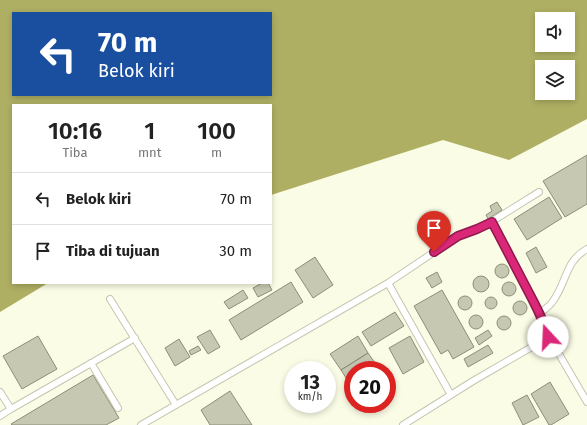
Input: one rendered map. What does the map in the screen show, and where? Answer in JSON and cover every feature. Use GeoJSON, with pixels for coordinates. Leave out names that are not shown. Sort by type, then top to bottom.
{"type":"FeatureCollection","features":[{"type":"Feature","properties":{"kind":"lane"},"geometry":{"type":"LineString","coordinates":[[141,425],[388,284],[458,236],[492,222],[539,192]]}},
{"type":"Feature","properties":{"kind":"lane"},"geometry":{"type":"LineString","coordinates":[[492,222],[540,314],[548,337],[587,402]]}},
{"type":"Feature","properties":{"kind":"lane"},"geometry":{"type":"LineString","coordinates":[[540,314],[553,302],[570,264],[582,251],[587,249]]}},
{"type":"Feature","properties":{"kind":"lane"},"geometry":{"type":"LineString","coordinates":[[388,284],[451,395]]}},
{"type":"Feature","properties":{"kind":"lane"},"geometry":{"type":"LineString","coordinates":[[110,299],[176,405]]}},
{"type":"Feature","properties":{"kind":"lane"},"geometry":{"type":"LineString","coordinates":[[403,425],[548,337]]}},
{"type":"Feature","properties":{"kind":"lane"},"geometry":{"type":"LineString","coordinates":[[0,416],[135,338]]}},
{"type":"Feature","properties":{"kind":"lane"},"geometry":{"type":"LineString","coordinates":[[91,363],[118,408]]}},
{"type":"Feature","properties":{"kind":"lane"},"geometry":{"type":"LineString","coordinates":[[0,392],[11,409]]}},
{"type":"Feature","properties":{"kind":"shaded area"},"geometry":{"type":"Polygon","coordinates":[[[0,0],[587,0],[587,119],[509,160],[443,140],[272,195],[272,104],[12,104],[12,284],[46,284],[0,312],[0,0]]]}},
{"type":"Feature","properties":{"kind":"building"},"geometry":{"type":"Polygon","coordinates":[[[587,155],[587,204],[565,217],[543,181],[587,155]]]}},
{"type":"Feature","properties":{"kind":"building"},"geometry":{"type":"Polygon","coordinates":[[[549,197],[562,218],[527,240],[514,219],[549,197]]]}},
{"type":"Feature","properties":{"kind":"building"},"geometry":{"type":"Polygon","coordinates":[[[497,202],[502,210],[488,219],[486,215],[492,211],[490,206],[497,202]]]}},
{"type":"Feature","properties":{"kind":"building"},"geometry":{"type":"Polygon","coordinates":[[[536,247],[547,267],[536,273],[526,253],[536,247]]]}},
{"type":"Feature","properties":{"kind":"building"},"geometry":{"type":"Polygon","coordinates":[[[315,257],[333,285],[313,298],[295,270],[315,257]]]}},
{"type":"Feature","properties":{"kind":"building"},"geometry":{"type":"Polygon","coordinates":[[[499,264],[505,264],[509,268],[509,274],[505,278],[499,278],[495,274],[495,268],[499,264]]]}},
{"type":"Feature","properties":{"kind":"building"},"geometry":{"type":"Polygon","coordinates":[[[437,272],[442,282],[432,288],[426,278],[437,272]]]}},
{"type":"Feature","properties":{"kind":"building"},"geometry":{"type":"Polygon","coordinates":[[[481,276],[488,281],[489,284],[484,291],[481,292],[474,287],[473,284],[478,277],[481,276]]]}},
{"type":"Feature","properties":{"kind":"building"},"geometry":{"type":"Polygon","coordinates":[[[291,282],[303,302],[241,340],[229,320],[291,282]]]}},
{"type":"Feature","properties":{"kind":"building"},"geometry":{"type":"Polygon","coordinates":[[[506,282],[512,282],[516,286],[516,292],[512,296],[506,296],[502,292],[502,286],[506,282]]]}},
{"type":"Feature","properties":{"kind":"building"},"geometry":{"type":"Polygon","coordinates":[[[260,284],[269,284],[272,290],[258,297],[253,288],[260,284]]]}},
{"type":"Feature","properties":{"kind":"building"},"geometry":{"type":"Polygon","coordinates":[[[243,290],[248,298],[229,309],[224,302],[243,290]]]}},
{"type":"Feature","properties":{"kind":"building"},"geometry":{"type":"Polygon","coordinates":[[[442,290],[474,347],[453,359],[448,350],[441,354],[414,306],[442,290]]]}},
{"type":"Feature","properties":{"kind":"building"},"geometry":{"type":"Polygon","coordinates":[[[465,296],[470,298],[472,303],[470,308],[465,310],[460,308],[458,303],[460,298],[465,296]]]}},
{"type":"Feature","properties":{"kind":"building"},"geometry":{"type":"Polygon","coordinates":[[[489,297],[493,297],[497,303],[493,309],[489,309],[485,305],[485,301],[489,297]]]}},
{"type":"Feature","properties":{"kind":"building"},"geometry":{"type":"Polygon","coordinates":[[[520,301],[525,303],[527,308],[525,313],[520,315],[515,313],[513,308],[515,303],[520,301]]]}},
{"type":"Feature","properties":{"kind":"building"},"geometry":{"type":"Polygon","coordinates":[[[395,312],[404,326],[371,346],[362,332],[395,312]]]}},
{"type":"Feature","properties":{"kind":"building"},"geometry":{"type":"Polygon","coordinates":[[[473,315],[479,315],[483,319],[483,325],[479,329],[473,329],[469,325],[469,319],[473,315]]]}},
{"type":"Feature","properties":{"kind":"building"},"geometry":{"type":"Polygon","coordinates":[[[504,316],[509,318],[511,323],[509,328],[504,330],[499,328],[497,323],[499,318],[504,316]]]}},
{"type":"Feature","properties":{"kind":"building"},"geometry":{"type":"Polygon","coordinates":[[[210,330],[220,347],[208,354],[197,337],[210,330]]]}},
{"type":"Feature","properties":{"kind":"building"},"geometry":{"type":"Polygon","coordinates":[[[488,330],[492,336],[479,345],[475,338],[488,330]]]}},
{"type":"Feature","properties":{"kind":"building"},"geometry":{"type":"Polygon","coordinates":[[[38,336],[57,369],[22,389],[3,356],[38,336]]]}},
{"type":"Feature","properties":{"kind":"building"},"geometry":{"type":"Polygon","coordinates":[[[358,336],[368,353],[355,361],[344,361],[344,368],[341,370],[330,354],[358,336]]]}},
{"type":"Feature","properties":{"kind":"building"},"geometry":{"type":"Polygon","coordinates":[[[410,336],[424,362],[403,374],[389,348],[410,336]]]}},
{"type":"Feature","properties":{"kind":"building"},"geometry":{"type":"Polygon","coordinates":[[[179,339],[190,357],[175,366],[165,348],[179,339]]]}},
{"type":"Feature","properties":{"kind":"building"},"geometry":{"type":"Polygon","coordinates":[[[488,345],[493,353],[468,367],[464,359],[488,345]]]}},
{"type":"Feature","properties":{"kind":"building"},"geometry":{"type":"Polygon","coordinates":[[[198,346],[201,350],[191,355],[189,351],[198,346]]]}},
{"type":"Feature","properties":{"kind":"building"},"geometry":{"type":"Polygon","coordinates":[[[368,353],[374,361],[355,361],[368,353]]]}},
{"type":"Feature","properties":{"kind":"building"},"geometry":{"type":"Polygon","coordinates":[[[93,375],[119,418],[106,425],[11,424],[93,375]]]}},
{"type":"Feature","properties":{"kind":"building"},"geometry":{"type":"Polygon","coordinates":[[[550,382],[569,414],[549,425],[531,394],[550,382]]]}},
{"type":"Feature","properties":{"kind":"building"},"geometry":{"type":"Polygon","coordinates":[[[230,391],[252,425],[210,425],[201,410],[230,391]]]}},
{"type":"Feature","properties":{"kind":"building"},"geometry":{"type":"Polygon","coordinates":[[[527,395],[539,417],[523,425],[512,403],[527,395]]]}},
{"type":"Feature","properties":{"kind":"route"},"geometry":{"type":"LineString","coordinates":[[434,252],[458,236],[492,222],[540,314],[548,337]]}}]}
